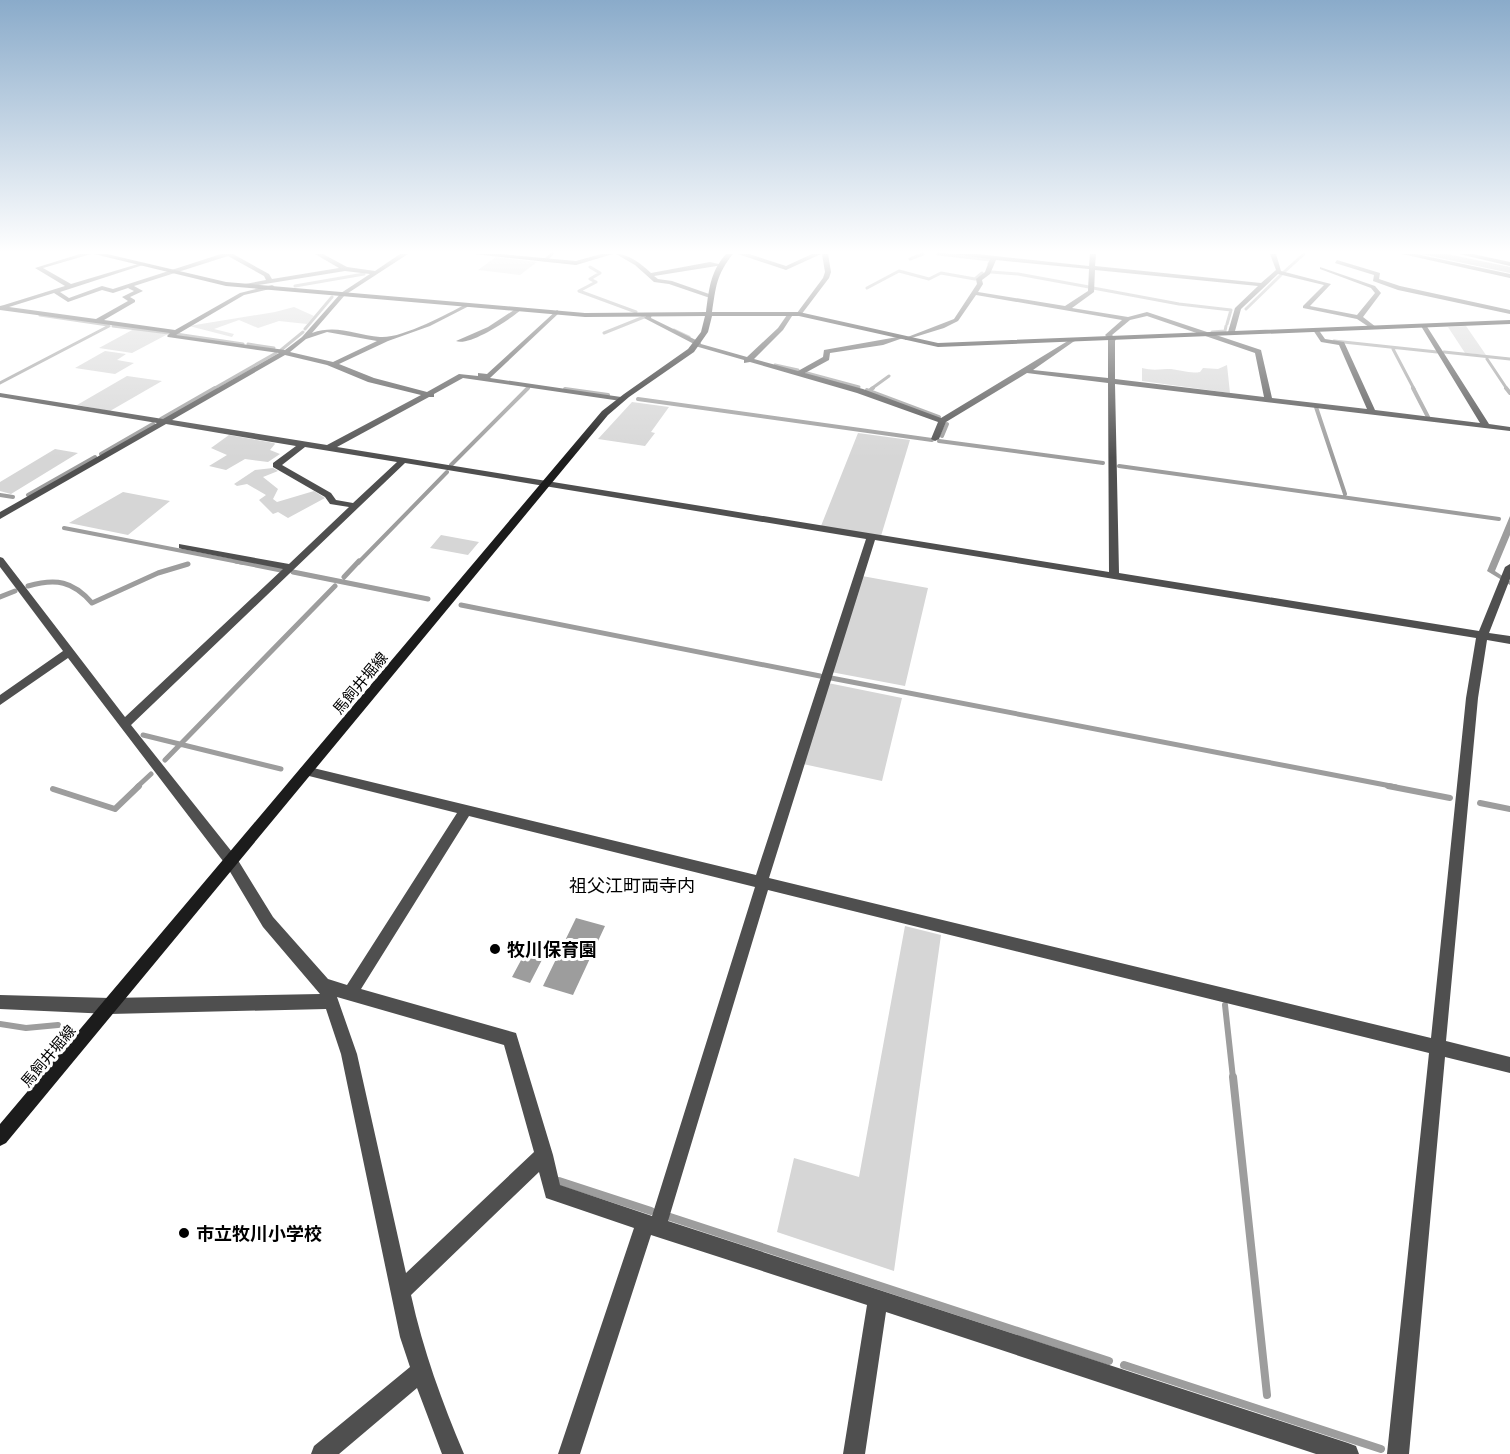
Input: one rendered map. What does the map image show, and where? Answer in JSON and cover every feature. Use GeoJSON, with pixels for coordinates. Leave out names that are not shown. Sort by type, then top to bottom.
{"type":"FeatureCollection","features":[{"type":"Feature","properties":{"kind":"main road"},"geometry":{"type":"LineString","coordinates":[[698,344],[709,322]]}},
{"type":"Feature","properties":{"kind":"main road"},"geometry":{"type":"LineString","coordinates":[[831,322],[951,346],[1510,322]]}},
{"type":"Feature","properties":{"kind":"main road","name":"馬飼井堀線"},"geometry":{"type":"LineString","coordinates":[[0,1137],[605,413],[698,344]]}},
{"type":"Feature","properties":{"kind":"street"},"geometry":{"type":"LineString","coordinates":[[103,322],[176,332]]}},
{"type":"Feature","properties":{"kind":"street"},"geometry":{"type":"LineString","coordinates":[[194,322],[170,336],[285,353],[332,365],[371,380],[430,395]]}},
{"type":"Feature","properties":{"kind":"street"},"geometry":{"type":"LineString","coordinates":[[0,516],[285,353],[304,338],[318,322]]}},
{"type":"Feature","properties":{"kind":"street"},"geometry":{"type":"LineString","coordinates":[[304,338],[327,330],[384,340],[393,339],[432,322]]}},
{"type":"Feature","properties":{"kind":"street"},"geometry":{"type":"LineString","coordinates":[[460,341],[499,322]]}},
{"type":"Feature","properties":{"kind":"street"},"geometry":{"type":"LineString","coordinates":[[327,449],[468,373],[489,376],[547,322]]}},
{"type":"Feature","properties":{"kind":"street"},"geometry":{"type":"LineString","coordinates":[[655,322],[698,344],[747,361],[800,373],[860,391],[942,421]]}},
{"type":"Feature","properties":{"kind":"street"},"geometry":{"type":"LineString","coordinates":[[747,361],[788,322]]}},
{"type":"Feature","properties":{"kind":"street"},"geometry":{"type":"LineString","coordinates":[[800,373],[826,358],[827,352],[904,338],[952,322]]}},
{"type":"Feature","properties":{"kind":"street"},"geometry":{"type":"LineString","coordinates":[[1114,576],[1112,339],[1108,335],[1126,322]]}},
{"type":"Feature","properties":{"kind":"street"},"geometry":{"type":"LineString","coordinates":[[1169,322],[1258,352],[1269,400]]}},
{"type":"Feature","properties":{"kind":"street"},"geometry":{"type":"LineString","coordinates":[[1234,322],[1231,332],[1234,333]]}},
{"type":"Feature","properties":{"kind":"street"},"geometry":{"type":"LineString","coordinates":[[1366,322],[1374,328]]}},
{"type":"Feature","properties":{"kind":"street"},"geometry":{"type":"LineString","coordinates":[[1424,326],[1486,426]]}},
{"type":"Feature","properties":{"kind":"street"},"geometry":{"type":"LineString","coordinates":[[1316,330],[1323,341],[1342,343],[1372,412]]}},
{"type":"Feature","properties":{"kind":"street"},"geometry":{"type":"LineString","coordinates":[[332,365],[384,340]]}},
{"type":"Feature","properties":{"kind":"street"},"geometry":{"type":"LineString","coordinates":[[935,439],[942,421],[1018,374],[1027,371],[1071,341]]}},
{"type":"Feature","properties":{"kind":"street"},"geometry":{"type":"LineString","coordinates":[[1027,371],[1510,429]]}},
{"type":"Feature","properties":{"kind":"street"},"geometry":{"type":"LineString","coordinates":[[462,376],[621,399]]}},
{"type":"Feature","properties":{"kind":"street"},"geometry":{"type":"LineString","coordinates":[[0,395],[1510,640]]}},
{"type":"Feature","properties":{"kind":"street"},"geometry":{"type":"LineString","coordinates":[[302,445],[276,465],[328,495],[333,502],[356,506]]}},
{"type":"Feature","properties":{"kind":"street"},"geometry":{"type":"LineString","coordinates":[[124,725],[403,461]]}},
{"type":"Feature","properties":{"kind":"street"},"geometry":{"type":"LineString","coordinates":[[569,1454],[651,1226],[871,537]]}},
{"type":"Feature","properties":{"kind":"street"},"geometry":{"type":"LineString","coordinates":[[182,546],[291,567]]}},
{"type":"Feature","properties":{"kind":"street"},"geometry":{"type":"LineString","coordinates":[[0,560],[124,725],[231,861],[268,922],[327,993],[349,1054],[410,1337],[453,1454]]}},
{"type":"Feature","properties":{"kind":"street"},"geometry":{"type":"LineString","coordinates":[[1398,1454],[1472,698],[1482,636],[1510,567]]}},
{"type":"Feature","properties":{"kind":"street"},"geometry":{"type":"LineString","coordinates":[[0,708],[0,701],[69,652]]}},
{"type":"Feature","properties":{"kind":"street"},"geometry":{"type":"LineString","coordinates":[[305,771],[1510,1065]]}},
{"type":"Feature","properties":{"kind":"street"},"geometry":{"type":"LineString","coordinates":[[350,993],[466,810]]}},
{"type":"Feature","properties":{"kind":"street"},"geometry":{"type":"LineString","coordinates":[[0,1002],[110,1006],[350,993],[510,1039],[544,1155],[552,1192],[1348,1454]]}},
{"type":"Feature","properties":{"kind":"street"},"geometry":{"type":"LineString","coordinates":[[400,1292],[544,1155]]}},
{"type":"Feature","properties":{"kind":"street"},"geometry":{"type":"LineString","coordinates":[[854,1454],[878,1300]]}},
{"type":"Feature","properties":{"kind":"street"},"geometry":{"type":"LineString","coordinates":[[322,1454],[422,1371]]}},
{"type":"Feature","properties":{"kind":"shaded area"},"geometry":{"type":"Polygon","coordinates":[[[234,322],[214,329],[234,334],[232,337],[189,326],[234,322]]]}},
{"type":"Feature","properties":{"kind":"shaded area"},"geometry":{"type":"Polygon","coordinates":[[[243,322],[276,322],[258,328],[243,322]]]}},
{"type":"Feature","properties":{"kind":"shaded area"},"geometry":{"type":"Polygon","coordinates":[[[287,322],[309,322],[307,324],[287,322]]]}},
{"type":"Feature","properties":{"kind":"shaded area"},"geometry":{"type":"Polygon","coordinates":[[[1466,326],[1486,355],[1465,353],[1448,327],[1466,326]]]}},
{"type":"Feature","properties":{"kind":"shaded area"},"geometry":{"type":"Polygon","coordinates":[[[134,329],[168,334],[132,353],[99,348],[134,329]]]}},
{"type":"Feature","properties":{"kind":"shaded area"},"geometry":{"type":"Polygon","coordinates":[[[105,351],[126,354],[117,360],[134,363],[115,374],[75,368],[105,351]]]}},
{"type":"Feature","properties":{"kind":"shaded area"},"geometry":{"type":"Polygon","coordinates":[[[1227,365],[1230,393],[1142,381],[1142,368],[1200,372],[1203,368],[1218,369],[1227,365]]]}},
{"type":"Feature","properties":{"kind":"shaded area"},"geometry":{"type":"Polygon","coordinates":[[[127,376],[162,381],[110,411],[77,405],[127,376]]]}},
{"type":"Feature","properties":{"kind":"shaded area"},"geometry":{"type":"Polygon","coordinates":[[[632,402],[669,407],[651,432],[655,433],[645,446],[598,439],[632,402]]]}},
{"type":"Feature","properties":{"kind":"shaded area"},"geometry":{"type":"Polygon","coordinates":[[[858,433],[910,440],[881,536],[821,526],[858,433]]]}},
{"type":"Feature","properties":{"kind":"shaded area"},"geometry":{"type":"Polygon","coordinates":[[[229,435],[274,443],[270,450],[280,454],[268,462],[245,459],[226,470],[209,466],[227,455],[211,448],[229,435]]]}},
{"type":"Feature","properties":{"kind":"shaded area"},"geometry":{"type":"Polygon","coordinates":[[[55,449],[78,453],[11,494],[0,491],[0,482],[55,449]]]}},
{"type":"Feature","properties":{"kind":"shaded area"},"geometry":{"type":"Polygon","coordinates":[[[273,468],[278,471],[263,477],[278,489],[273,499],[277,502],[314,491],[325,498],[288,518],[278,512],[273,514],[259,500],[266,495],[247,484],[237,486],[234,484],[255,470],[273,468]]]}},
{"type":"Feature","properties":{"kind":"shaded area"},"geometry":{"type":"Polygon","coordinates":[[[123,492],[170,501],[128,535],[69,523],[123,492]]]}},
{"type":"Feature","properties":{"kind":"shaded area"},"geometry":{"type":"Polygon","coordinates":[[[1510,516],[1510,535],[1495,571],[1510,581],[1510,585],[1487,571],[1510,516]]]}},
{"type":"Feature","properties":{"kind":"shaded area"},"geometry":{"type":"Polygon","coordinates":[[[441,535],[479,542],[468,555],[430,548],[441,535]]]}},
{"type":"Feature","properties":{"kind":"shaded area"},"geometry":{"type":"Polygon","coordinates":[[[862,576],[928,588],[905,686],[831,672],[862,576]]]}},
{"type":"Feature","properties":{"kind":"shaded area"},"geometry":{"type":"Polygon","coordinates":[[[828,683],[902,698],[882,781],[803,764],[828,683]]]}},
{"type":"Feature","properties":{"kind":"shaded area"},"geometry":{"type":"Polygon","coordinates":[[[576,918],[605,926],[573,995],[543,986],[576,918]]]}},
{"type":"Feature","properties":{"kind":"shaded area"},"geometry":{"type":"Polygon","coordinates":[[[905,926],[941,935],[894,1271],[777,1232],[794,1158],[859,1177],[905,926]]]}},
{"type":"Feature","properties":{"kind":"shaded area"},"geometry":{"type":"Polygon","coordinates":[[[527,949],[545,954],[530,983],[512,977],[527,949]]]}},
{"type":"Feature","properties":{"kind":"waterway"},"geometry":{"type":"LineString","coordinates":[[87,322],[108,325]]}},
{"type":"Feature","properties":{"kind":"waterway"},"geometry":{"type":"LineString","coordinates":[[305,329],[311,322]]}},
{"type":"Feature","properties":{"kind":"waterway"},"geometry":{"type":"LineString","coordinates":[[604,333],[632,322]]}},
{"type":"Feature","properties":{"kind":"waterway"},"geometry":{"type":"LineString","coordinates":[[0,383],[109,326]]}},
{"type":"Feature","properties":{"kind":"waterway"},"geometry":{"type":"LineString","coordinates":[[113,326],[169,333]]}},
{"type":"Feature","properties":{"kind":"waterway"},"geometry":{"type":"LineString","coordinates":[[1212,332],[1225,331],[1226,326]]}},
{"type":"Feature","properties":{"kind":"waterway"},"geometry":{"type":"LineString","coordinates":[[674,330],[689,337]]}},
{"type":"Feature","properties":{"kind":"waterway"},"geometry":{"type":"LineString","coordinates":[[281,350],[303,332]]}},
{"type":"Feature","properties":{"kind":"waterway"},"geometry":{"type":"LineString","coordinates":[[176,334],[243,344]]}},
{"type":"Feature","properties":{"kind":"waterway"},"geometry":{"type":"LineString","coordinates":[[1334,341],[1437,352]]}},
{"type":"Feature","properties":{"kind":"waterway"},"geometry":{"type":"LineString","coordinates":[[248,344],[274,348]]}},
{"type":"Feature","properties":{"kind":"waterway"},"geometry":{"type":"LineString","coordinates":[[1393,349],[1414,389]]}},
{"type":"Feature","properties":{"kind":"waterway"},"geometry":{"type":"LineString","coordinates":[[1444,352],[1510,359]]}},
{"type":"Feature","properties":{"kind":"waterway"},"geometry":{"type":"LineString","coordinates":[[213,389],[276,353]]}},
{"type":"Feature","properties":{"kind":"waterway"},"geometry":{"type":"LineString","coordinates":[[1487,359],[1507,389]]}},
{"type":"Feature","properties":{"kind":"waterway"},"geometry":{"type":"LineString","coordinates":[[775,365],[798,370]]}},
{"type":"Feature","properties":{"kind":"waterway"},"geometry":{"type":"LineString","coordinates":[[807,373],[859,387]]}},
{"type":"Feature","properties":{"kind":"waterway"},"geometry":{"type":"LineString","coordinates":[[871,389],[889,376]]}},
{"type":"Feature","properties":{"kind":"waterway"},"geometry":{"type":"LineString","coordinates":[[451,465],[529,387]]}},
{"type":"Feature","properties":{"kind":"waterway"},"geometry":{"type":"LineString","coordinates":[[161,419],[215,388]]}},
{"type":"Feature","properties":{"kind":"waterway"},"geometry":{"type":"LineString","coordinates":[[869,391],[873,388]]}},
{"type":"Feature","properties":{"kind":"waterway"},"geometry":{"type":"LineString","coordinates":[[1413,388],[1428,417]]}},
{"type":"Feature","properties":{"kind":"waterway"},"geometry":{"type":"LineString","coordinates":[[1506,388],[1510,393]]}},
{"type":"Feature","properties":{"kind":"waterway"},"geometry":{"type":"LineString","coordinates":[[565,389],[608,395]]}},
{"type":"Feature","properties":{"kind":"waterway"},"geometry":{"type":"LineString","coordinates":[[869,391],[939,417]]}},
{"type":"Feature","properties":{"kind":"waterway"},"geometry":{"type":"LineString","coordinates":[[638,399],[932,440]]}},
{"type":"Feature","properties":{"kind":"waterway"},"geometry":{"type":"LineString","coordinates":[[1316,407],[1345,494]]}},
{"type":"Feature","properties":{"kind":"waterway"},"geometry":{"type":"LineString","coordinates":[[101,454],[153,424]]}},
{"type":"Feature","properties":{"kind":"waterway"},"geometry":{"type":"LineString","coordinates":[[942,436],[947,424]]}},
{"type":"Feature","properties":{"kind":"waterway"},"geometry":{"type":"LineString","coordinates":[[939,441],[1103,463]]}},
{"type":"Feature","properties":{"kind":"waterway"},"geometry":{"type":"LineString","coordinates":[[28,495],[95,457]]}},
{"type":"Feature","properties":{"kind":"waterway"},"geometry":{"type":"LineString","coordinates":[[1119,466],[1499,519]]}},
{"type":"Feature","properties":{"kind":"waterway"},"geometry":{"type":"LineString","coordinates":[[358,563],[447,472]]}},
{"type":"Feature","properties":{"kind":"waterway"},"geometry":{"type":"LineString","coordinates":[[0,495],[13,497]]}},
{"type":"Feature","properties":{"kind":"waterway"},"geometry":{"type":"LineString","coordinates":[[64,528],[244,563]]}},
{"type":"Feature","properties":{"kind":"waterway"},"geometry":{"type":"LineString","coordinates":[[236,561],[281,570]]}},
{"type":"Feature","properties":{"kind":"waterway"},"geometry":{"type":"LineString","coordinates":[[344,577],[359,561]]}},
{"type":"Feature","properties":{"kind":"waterway"},"geometry":{"type":"LineString","coordinates":[[28,586],[47,582],[63,583],[78,590],[92,603],[158,573],[188,564]]}},
{"type":"Feature","properties":{"kind":"waterway"},"geometry":{"type":"LineString","coordinates":[[293,572],[428,599]]}},
{"type":"Feature","properties":{"kind":"waterway"},"geometry":{"type":"LineString","coordinates":[[180,744],[335,586]]}},
{"type":"Feature","properties":{"kind":"waterway"},"geometry":{"type":"LineString","coordinates":[[0,597],[15,591]]}},
{"type":"Feature","properties":{"kind":"waterway"},"geometry":{"type":"LineString","coordinates":[[461,605],[820,676]]}},
{"type":"Feature","properties":{"kind":"waterway"},"geometry":{"type":"LineString","coordinates":[[831,678],[1396,787]]}},
{"type":"Feature","properties":{"kind":"waterway"},"geometry":{"type":"LineString","coordinates":[[143,735],[180,744]]}},
{"type":"Feature","properties":{"kind":"waterway"},"geometry":{"type":"LineString","coordinates":[[165,760],[180,744]]}},
{"type":"Feature","properties":{"kind":"waterway"},"geometry":{"type":"LineString","coordinates":[[180,744],[281,769]]}},
{"type":"Feature","properties":{"kind":"waterway"},"geometry":{"type":"LineString","coordinates":[[137,787],[151,774]]}},
{"type":"Feature","properties":{"kind":"waterway"},"geometry":{"type":"LineString","coordinates":[[53,789],[115,809],[139,786]]}},
{"type":"Feature","properties":{"kind":"waterway"},"geometry":{"type":"LineString","coordinates":[[1388,786],[1450,798]]}},
{"type":"Feature","properties":{"kind":"waterway"},"geometry":{"type":"LineString","coordinates":[[1480,803],[1510,809]]}},
{"type":"Feature","properties":{"kind":"waterway"},"geometry":{"type":"LineString","coordinates":[[1225,1005],[1233,1078]]}},
{"type":"Feature","properties":{"kind":"waterway"},"geometry":{"type":"LineString","coordinates":[[0,1024],[26,1028],[58,1025]]}},
{"type":"Feature","properties":{"kind":"waterway"},"geometry":{"type":"LineString","coordinates":[[1233,1077],[1267,1395]]}},
{"type":"Feature","properties":{"kind":"waterway"},"geometry":{"type":"LineString","coordinates":[[559,1181],[651,1211]]}},
{"type":"Feature","properties":{"kind":"waterway"},"geometry":{"type":"LineString","coordinates":[[667,1216],[1109,1361]]}},
{"type":"Feature","properties":{"kind":"waterway"},"geometry":{"type":"LineString","coordinates":[[1124,1365],[1381,1449]]}},
{"type":"Feature","properties":{"kind":"place","name":"牧川保育園"},"geometry":{"type":"Point","coordinates":[495,949]}},
{"type":"Feature","properties":{"kind":"place","name":"市立牧川小学校"},"geometry":{"type":"Point","coordinates":[184,1233]}},
{"type":"Feature","properties":{"kind":"district","name":"祖父江町両寺内"},"geometry":{"type":"Point","coordinates":[632,885]}}]}
